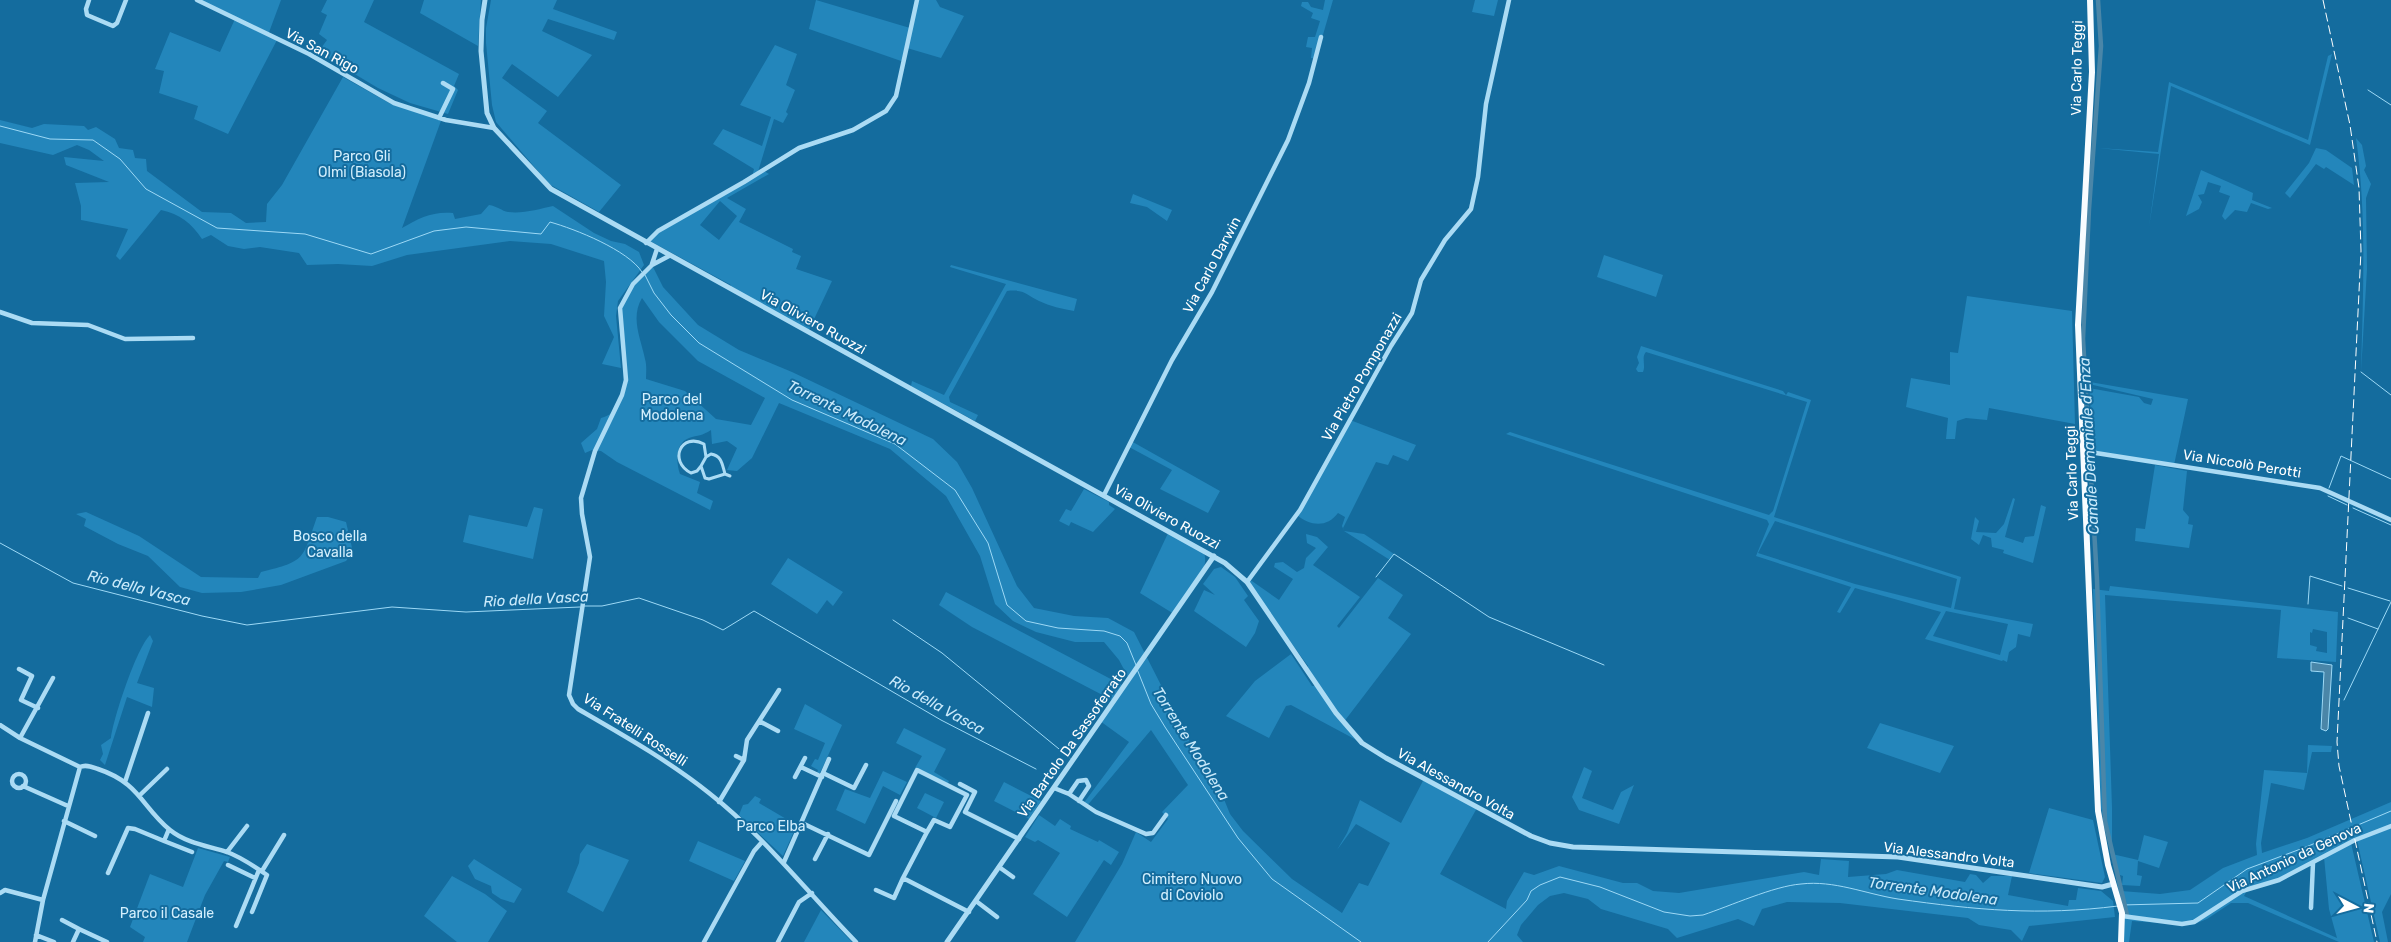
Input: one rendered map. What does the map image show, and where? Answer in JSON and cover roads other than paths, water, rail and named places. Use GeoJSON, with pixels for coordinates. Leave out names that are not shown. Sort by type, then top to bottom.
{"type":"FeatureCollection","features":[{"type":"Feature","properties":{"kind":"main road","name":"Via Carlo Teggi"},"geometry":{"type":"LineString","coordinates":[[2090,0],[2092,72],[2078,312],[2089,452],[2098,811],[2103,846],[2122,914],[2121,942]]}},
{"type":"Feature","properties":{"kind":"street"},"geometry":{"type":"LineString","coordinates":[[89,0],[86,9],[87,15],[113,26],[117,23],[126,0]]}},
{"type":"Feature","properties":{"kind":"street","name":"Via San Rigo"},"geometry":{"type":"LineString","coordinates":[[197,0],[314,56],[394,103],[439,118],[494,128]]}},
{"type":"Feature","properties":{"kind":"street","name":"Via Oliviero Ruozzi"},"geometry":{"type":"LineString","coordinates":[[485,0],[482,20],[482,73],[488,113],[494,128],[551,189],[1214,556],[1235,570],[1247,582]]}},
{"type":"Feature","properties":{"kind":"street"},"geometry":{"type":"LineString","coordinates":[[646,243],[658,231],[744,182],[791,152],[806,145],[846,133],[890,107],[896,96],[917,0]]}},
{"type":"Feature","properties":{"kind":"street","name":"Via Pietro Pomponazzi"},"geometry":{"type":"LineString","coordinates":[[1247,582],[1300,510],[1391,346],[1412,313],[1420,280],[1445,240],[1471,209],[1478,177],[1486,104],[1509,0]]}},
{"type":"Feature","properties":{"kind":"street","name":"Via Carlo Darwin"},"geometry":{"type":"LineString","coordinates":[[1104,495],[1172,360],[1212,292],[1288,140],[1309,83],[1321,37]]}},
{"type":"Feature","properties":{"kind":"street"},"geometry":{"type":"LineString","coordinates":[[439,118],[453,89],[443,83]]}},
{"type":"Feature","properties":{"kind":"street","name":"Via Fratelli Rosselli"},"geometry":{"type":"LineString","coordinates":[[652,265],[657,249]]}},
{"type":"Feature","properties":{"kind":"street","name":"Via Fratelli Rosselli"},"geometry":{"type":"LineString","coordinates":[[669,256],[652,265],[633,284],[620,308],[626,373],[625,388],[595,451],[581,498],[590,557],[569,690],[573,704],[662,760],[720,802],[784,862],[856,942]]}},
{"type":"Feature","properties":{"kind":"street"},"geometry":{"type":"LineString","coordinates":[[0,312],[32,323],[88,325],[125,339],[193,338]]}},
{"type":"Feature","properties":{"kind":"street"},"geometry":{"type":"LineString","coordinates":[[706,457],[704,444],[696,440],[688,441],[678,457],[684,469],[691,473],[701,466],[706,457],[711,454],[718,455],[725,474]]}},
{"type":"Feature","properties":{"kind":"street","name":"Via Niccolò Perotti"},"geometry":{"type":"LineString","coordinates":[[2089,452],[2320,488],[2391,520]]}},
{"type":"Feature","properties":{"kind":"street"},"geometry":{"type":"LineString","coordinates":[[701,466],[705,478],[709,479],[725,474],[730,476]]}},
{"type":"Feature","properties":{"kind":"street","name":"Via Bartolo Da Sassoferrato"},"geometry":{"type":"LineString","coordinates":[[947,942],[1214,556]]}},
{"type":"Feature","properties":{"kind":"street","name":"Via Alessandro Volta"},"geometry":{"type":"LineString","coordinates":[[1247,582],[1345,725],[1362,743],[1393,762],[1519,830],[1550,843],[1587,848],[1738,853],[1752,856],[1780,854],[1910,858],[2102,887],[2113,884]]}},
{"type":"Feature","properties":{"kind":"street"},"geometry":{"type":"LineString","coordinates":[[19,669],[32,676],[21,700],[38,708]]}},
{"type":"Feature","properties":{"kind":"street"},"geometry":{"type":"LineString","coordinates":[[20,738],[53,678]]}},
{"type":"Feature","properties":{"kind":"street"},"geometry":{"type":"LineString","coordinates":[[720,802],[744,760],[747,740],[779,690]]}},
{"type":"Feature","properties":{"kind":"street"},"geometry":{"type":"LineString","coordinates":[[125,782],[148,713]]}},
{"type":"Feature","properties":{"kind":"street"},"geometry":{"type":"LineString","coordinates":[[759,721],[778,731]]}},
{"type":"Feature","properties":{"kind":"street"},"geometry":{"type":"LineString","coordinates":[[0,725],[20,738],[80,766],[88,766],[125,782],[140,795],[169,829],[195,843],[228,852],[261,870],[267,875],[252,912]]}},
{"type":"Feature","properties":{"kind":"street"},"geometry":{"type":"LineString","coordinates":[[736,756],[744,760]]}},
{"type":"Feature","properties":{"kind":"street"},"geometry":{"type":"LineString","coordinates":[[795,777],[805,758]]}},
{"type":"Feature","properties":{"kind":"street"},"geometry":{"type":"LineString","coordinates":[[784,862],[829,759]]}},
{"type":"Feature","properties":{"kind":"street"},"geometry":{"type":"LineString","coordinates":[[801,767],[854,788],[866,765]]}},
{"type":"Feature","properties":{"kind":"street"},"geometry":{"type":"LineString","coordinates":[[35,942],[43,900],[80,766]]}},
{"type":"Feature","properties":{"kind":"street"},"geometry":{"type":"LineString","coordinates":[[140,795],[167,769]]}},
{"type":"Feature","properties":{"kind":"street"},"geometry":{"type":"LineString","coordinates":[[876,890],[894,898],[934,820],[950,827],[967,795],[917,770],[894,816],[927,832]]}},
{"type":"Feature","properties":{"kind":"street"},"geometry":{"type":"LineString","coordinates":[[1069,794],[1078,781],[1086,780],[1089,786],[1079,801]]}},
{"type":"Feature","properties":{"kind":"street"},"geometry":{"type":"LineString","coordinates":[[960,784],[974,792],[965,812],[1019,839]]}},
{"type":"Feature","properties":{"kind":"street"},"geometry":{"type":"LineString","coordinates":[[23,786],[68,806]]}},
{"type":"Feature","properties":{"kind":"street"},"geometry":{"type":"LineString","coordinates":[[1054,788],[1069,794],[1096,812],[1148,835],[1156,830],[1166,815]]}},
{"type":"Feature","properties":{"kind":"street"},"geometry":{"type":"LineString","coordinates":[[802,823],[868,855],[896,801]]}},
{"type":"Feature","properties":{"kind":"street"},"geometry":{"type":"LineString","coordinates":[[64,821],[95,836]]}},
{"type":"Feature","properties":{"kind":"street"},"geometry":{"type":"LineString","coordinates":[[228,852],[247,826]]}},
{"type":"Feature","properties":{"kind":"street","name":"Via Antonio da Genova"},"geometry":{"type":"LineString","coordinates":[[2122,914],[2182,924],[2194,922],[2242,891],[2279,880],[2355,840],[2391,826]]}},
{"type":"Feature","properties":{"kind":"street"},"geometry":{"type":"LineString","coordinates":[[108,873],[128,828],[135,829],[192,852]]}},
{"type":"Feature","properties":{"kind":"street"},"geometry":{"type":"LineString","coordinates":[[164,841],[169,829]]}},
{"type":"Feature","properties":{"kind":"street"},"geometry":{"type":"LineString","coordinates":[[815,860],[828,834]]}},
{"type":"Feature","properties":{"kind":"street"},"geometry":{"type":"LineString","coordinates":[[236,926],[255,878],[284,835]]}},
{"type":"Feature","properties":{"kind":"street"},"geometry":{"type":"LineString","coordinates":[[704,942],[753,853],[762,842]]}},
{"type":"Feature","properties":{"kind":"street"},"geometry":{"type":"LineString","coordinates":[[2311,908],[2313,863]]}},
{"type":"Feature","properties":{"kind":"street"},"geometry":{"type":"LineString","coordinates":[[228,865],[255,878]]}},
{"type":"Feature","properties":{"kind":"street"},"geometry":{"type":"LineString","coordinates":[[999,867],[1013,877]]}},
{"type":"Feature","properties":{"kind":"street"},"geometry":{"type":"LineString","coordinates":[[903,878],[969,912]]}},
{"type":"Feature","properties":{"kind":"street"},"geometry":{"type":"LineString","coordinates":[[0,893],[5,890],[43,900]]}},
{"type":"Feature","properties":{"kind":"street"},"geometry":{"type":"LineString","coordinates":[[778,942],[798,902],[812,893]]}},
{"type":"Feature","properties":{"kind":"street"},"geometry":{"type":"LineString","coordinates":[[976,901],[997,917]]}},
{"type":"Feature","properties":{"kind":"street"},"geometry":{"type":"LineString","coordinates":[[62,920],[107,942]]}},
{"type":"Feature","properties":{"kind":"street"},"geometry":{"type":"LineString","coordinates":[[73,942],[79,929]]}},
{"type":"Feature","properties":{"kind":"street"},"geometry":{"type":"LineString","coordinates":[[36,936],[54,942]]}},
{"type":"Feature","properties":{"kind":"waterway","name":"Canale Demaniale d'Enza"},"geometry":{"type":"LineString","coordinates":[[2098,0],[2101,46],[2089,209],[2083,339],[2097,580],[2105,821],[2127,915]]}},
{"type":"Feature","properties":{"kind":"waterway"},"geometry":{"type":"LineString","coordinates":[[2368,90],[2391,105]]}},
{"type":"Feature","properties":{"kind":"waterway","name":"Torrente Modolena"},"geometry":{"type":"LineString","coordinates":[[0,126],[50,139],[93,140],[120,159],[146,189],[217,228],[305,234],[371,254],[434,231],[466,227],[541,234],[550,222],[586,235],[613,248],[635,264],[642,272]]}},
{"type":"Feature","properties":{"kind":"waterway","name":"Torrente Modolena"},"geometry":{"type":"LineString","coordinates":[[645,275],[654,293],[671,315],[699,343],[792,400],[895,444],[955,490],[988,543],[1007,605],[1026,621],[1058,628],[1104,631],[1120,636],[1127,643],[1136,665]]}},
{"type":"Feature","properties":{"kind":"waterway"},"geometry":{"type":"LineString","coordinates":[[2361,372],[2391,395]]}},
{"type":"Feature","properties":{"kind":"waterway"},"geometry":{"type":"LineString","coordinates":[[2329,488],[2341,456],[2391,479]]}},
{"type":"Feature","properties":{"kind":"waterway"},"geometry":{"type":"LineString","coordinates":[[2328,496],[2347,505]]}},
{"type":"Feature","properties":{"kind":"waterway"},"geometry":{"type":"LineString","coordinates":[[2353,508],[2391,525]]}},
{"type":"Feature","properties":{"kind":"waterway","name":"Rio della Vasca"},"geometry":{"type":"LineString","coordinates":[[0,543],[73,583],[202,616],[247,625],[392,607],[466,612],[580,607]]}},
{"type":"Feature","properties":{"kind":"waterway"},"geometry":{"type":"LineString","coordinates":[[1376,577],[1394,554],[1489,617],[1604,665]]}},
{"type":"Feature","properties":{"kind":"waterway"},"geometry":{"type":"LineString","coordinates":[[2308,604],[2310,576],[2342,586]]}},
{"type":"Feature","properties":{"kind":"waterway"},"geometry":{"type":"LineString","coordinates":[[2348,588],[2390,601]]}},
{"type":"Feature","properties":{"kind":"waterway","name":"Rio della Vasca"},"geometry":{"type":"LineString","coordinates":[[584,606],[602,606],[639,598],[703,620],[723,630],[754,611],[941,720],[1036,769]]}},
{"type":"Feature","properties":{"kind":"waterway"},"geometry":{"type":"LineString","coordinates":[[2344,700],[2391,602]]}},
{"type":"Feature","properties":{"kind":"waterway"},"geometry":{"type":"LineString","coordinates":[[2348,618],[2378,629]]}},
{"type":"Feature","properties":{"kind":"waterway"},"geometry":{"type":"LineString","coordinates":[[893,620],[942,653],[1070,758]]}},
{"type":"Feature","properties":{"kind":"waterway","name":"Torrente Modolena"},"geometry":{"type":"LineString","coordinates":[[1137,669],[1151,704],[1238,838],[1272,879],[1361,942]]}},
{"type":"Feature","properties":{"kind":"waterway","name":"Torrente Modolena"},"geometry":{"type":"LineString","coordinates":[[2122,905],[2198,903],[2247,869],[2306,847],[2391,811]]}},
{"type":"Feature","properties":{"kind":"waterway","name":"Torrente Modolena"},"geometry":{"type":"LineString","coordinates":[[1488,942],[1527,900],[1531,891],[1560,877],[1600,887],[1664,912],[1690,916],[1703,915],[1778,888],[1813,883],[1838,886],[1898,899],[1981,909],[2061,911],[2118,906]]}},
{"type":"Feature","properties":{"kind":"railway"},"geometry":{"type":"LineString","coordinates":[[2323,0],[2350,125],[2359,188],[2361,251],[2337,742],[2339,766],[2377,942]]}},
{"type":"Feature","properties":{"kind":"park label","name":"Parco Gli Olmi (Biasola)"},"geometry":{"type":"Point","coordinates":[362,164]}},
{"type":"Feature","properties":{"kind":"park label","name":"Parco del Modolena"},"geometry":{"type":"Point","coordinates":[672,408]}},
{"type":"Feature","properties":{"kind":"park label","name":"Bosco della Cavalla"},"geometry":{"type":"Point","coordinates":[330,544]}},
{"type":"Feature","properties":{"kind":"park label","name":"Parco Elba"},"geometry":{"type":"Point","coordinates":[771,826]}},
{"type":"Feature","properties":{"kind":"park label","name":"Cimitero Nuovo di Coviolo"},"geometry":{"type":"Point","coordinates":[1192,888]}},
{"type":"Feature","properties":{"kind":"park label","name":"Parco il Casale"},"geometry":{"type":"Point","coordinates":[167,913]}}]}
